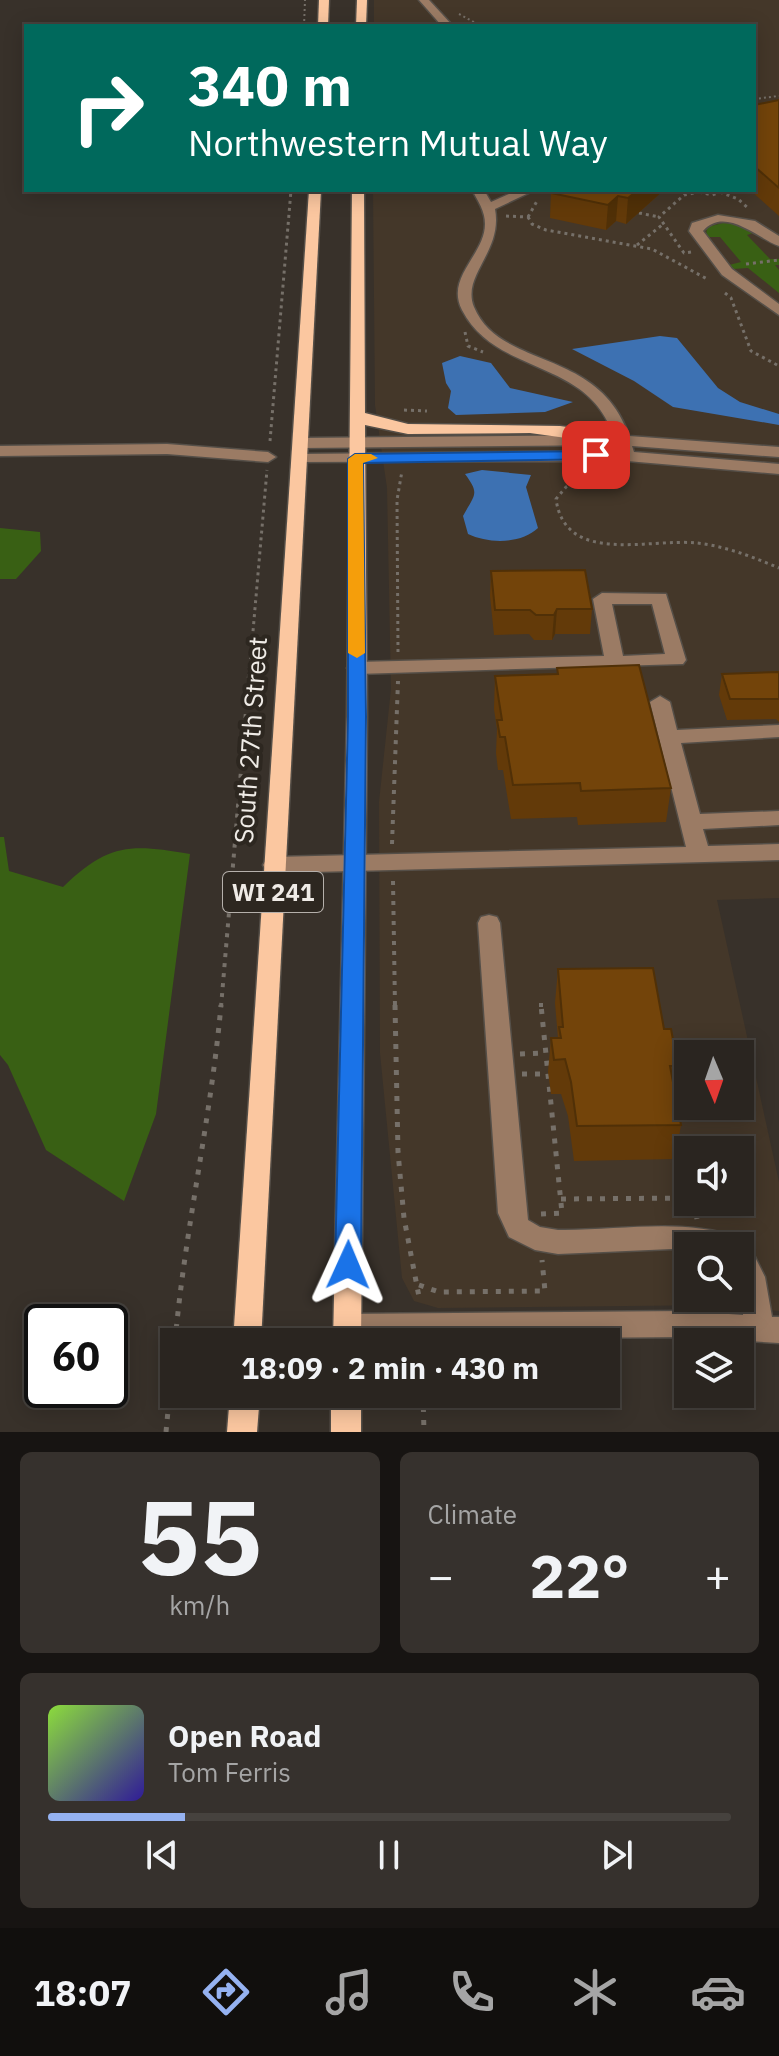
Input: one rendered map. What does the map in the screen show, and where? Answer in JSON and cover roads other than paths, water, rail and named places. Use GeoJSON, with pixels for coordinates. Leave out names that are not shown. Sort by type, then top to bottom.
{"type":"FeatureCollection","features":[{"type":"Feature","properties":{"kind":"main road"},"geometry":{"type":"LineString","coordinates":[[323,24],[324,0]]}},
{"type":"Feature","properties":{"kind":"main road"},"geometry":{"type":"LineString","coordinates":[[361,24],[362,0]]}},
{"type":"Feature","properties":{"kind":"main road","name":"South 27th Street"},"geometry":{"type":"LineString","coordinates":[[248,1328],[315,192]]}},
{"type":"Feature","properties":{"kind":"main road","name":"WI 241"},"geometry":{"type":"LineString","coordinates":[[347,1328],[357,668],[355,450],[358,192]]}},
{"type":"Feature","properties":{"kind":"main road"},"geometry":{"type":"LineString","coordinates":[[356,415],[381,427],[503,428],[593,434],[622,446]]}},
{"type":"Feature","properties":{"kind":"main road"},"geometry":{"type":"LineString","coordinates":[[242,1432],[244,1408]]}},
{"type":"Feature","properties":{"kind":"main road"},"geometry":{"type":"LineString","coordinates":[[346,1408],[346,1432]]}},
{"type":"Feature","properties":{"kind":"street"},"geometry":{"type":"LineString","coordinates":[[424,0],[446,24]]}},
{"type":"Feature","properties":{"kind":"street"},"geometry":{"type":"LineString","coordinates":[[480,192],[496,212]]}},
{"type":"Feature","properties":{"kind":"street"},"geometry":{"type":"LineString","coordinates":[[526,192],[496,212],[490,243],[469,274],[464,293],[471,314],[503,344],[575,377],[600,395],[614,411],[622,446]]}},
{"type":"Feature","properties":{"kind":"street"},"geometry":{"type":"LineString","coordinates":[[779,242],[766,230],[746,222],[718,219],[697,226],[699,239],[722,266],[779,311]]}},
{"type":"Feature","properties":{"kind":"street"},"geometry":{"type":"LineString","coordinates":[[300,451],[622,446],[779,452]]}},
{"type":"Feature","properties":{"kind":"street"},"geometry":{"type":"LineString","coordinates":[[622,446],[779,469]]}},
{"type":"Feature","properties":{"kind":"street"},"geometry":{"type":"LineString","coordinates":[[0,451],[167,449],[268,457]]}},
{"type":"Feature","properties":{"kind":"street"},"geometry":{"type":"LineString","coordinates":[[357,668],[615,662],[676,660],[660,598],[602,599],[615,662]]}},
{"type":"Feature","properties":{"kind":"street"},"geometry":{"type":"LineString","coordinates":[[660,702],[699,854]]}},
{"type":"Feature","properties":{"kind":"street"},"geometry":{"type":"LineString","coordinates":[[669,737],[779,731]]}},
{"type":"Feature","properties":{"kind":"street"},"geometry":{"type":"LineString","coordinates":[[691,822],[779,818]]}},
{"type":"Feature","properties":{"kind":"street"},"geometry":{"type":"LineString","coordinates":[[274,865],[779,852]]}},
{"type":"Feature","properties":{"kind":"street"},"geometry":{"type":"LineString","coordinates":[[489,923],[512,1213],[519,1229],[533,1238],[557,1241],[674,1239]]}},
{"type":"Feature","properties":{"kind":"street"},"geometry":{"type":"LineString","coordinates":[[550,1328],[686,1324],[769,1329],[754,1286]]}},
{"type":"Feature","properties":{"kind":"water"},"geometry":{"type":"Polygon","coordinates":[[[660,336],[677,338],[718,388],[740,402],[779,414],[779,425],[673,407],[634,381],[572,349],[660,336]]]}},
{"type":"Feature","properties":{"kind":"water"},"geometry":{"type":"Polygon","coordinates":[[[460,356],[491,363],[510,388],[573,402],[545,412],[456,415],[448,408],[451,391],[442,363],[460,356]]]}},
{"type":"Feature","properties":{"kind":"water"},"geometry":{"type":"Polygon","coordinates":[[[482,470],[531,475],[526,487],[538,528],[523,537],[504,541],[485,540],[468,534],[463,516],[474,490],[465,474],[482,470]]]}}]}
